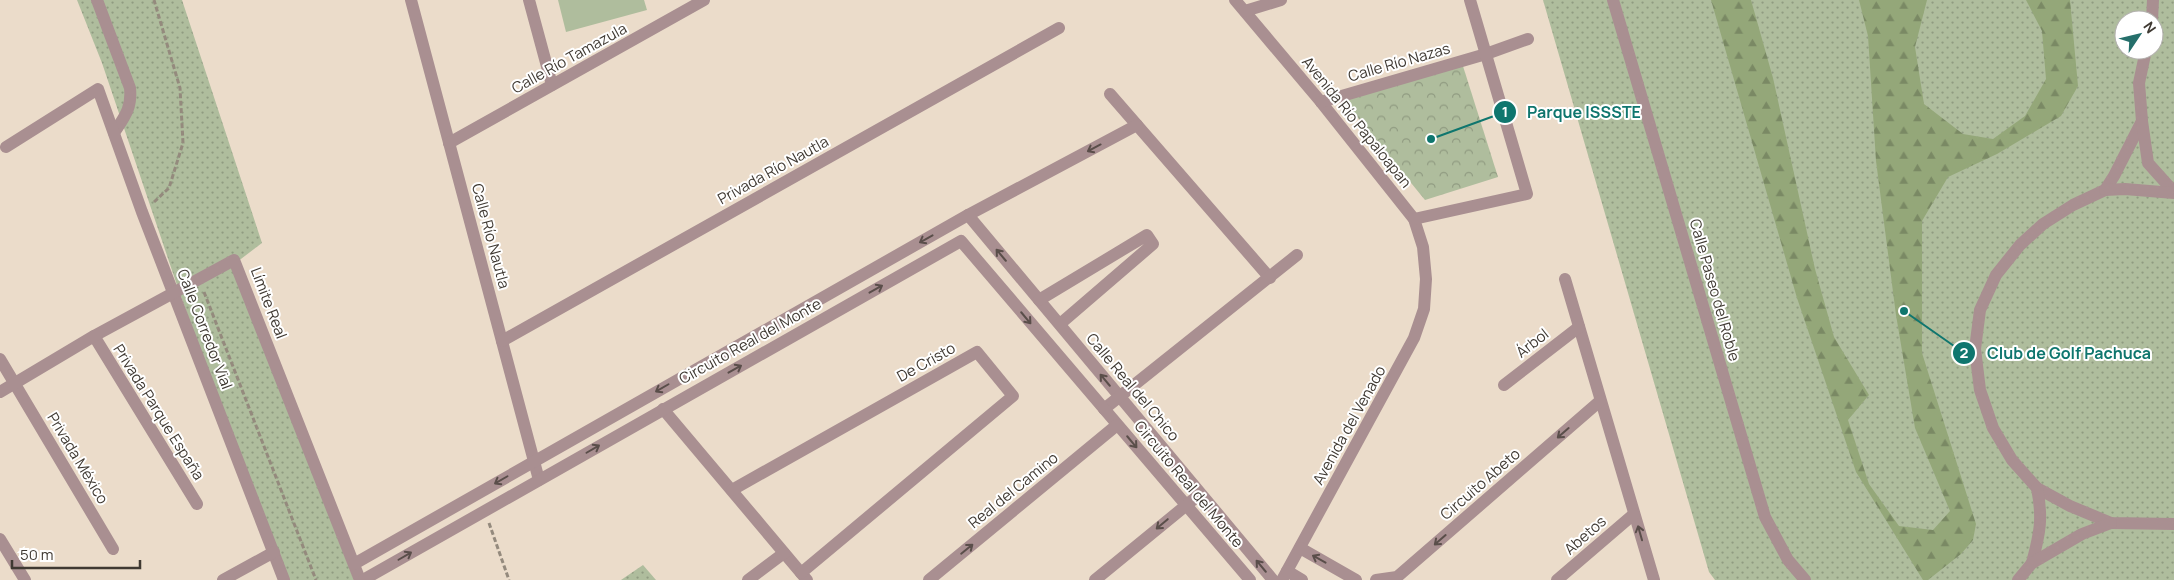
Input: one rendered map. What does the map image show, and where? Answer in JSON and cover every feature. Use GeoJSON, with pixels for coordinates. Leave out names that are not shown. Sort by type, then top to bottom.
{"type":"FeatureCollection","features":[{"type":"Feature","properties":{"kind":"street"},"geometry":{"type":"LineString","coordinates":[[97,0],[130,88],[132,101],[114,133]]}},
{"type":"Feature","properties":{"kind":"street","name":"Calle Río Nautla"},"geometry":{"type":"LineString","coordinates":[[411,0],[539,480]]}},
{"type":"Feature","properties":{"kind":"street"},"geometry":{"type":"LineString","coordinates":[[529,0],[552,86]]}},
{"type":"Feature","properties":{"kind":"street","name":"Calle Río Tamazula"},"geometry":{"type":"LineString","coordinates":[[449,143],[704,0]]}},
{"type":"Feature","properties":{"kind":"street","name":"Avenida Río Papaloapan"},"geometry":{"type":"LineString","coordinates":[[1235,0],[1321,102],[1414,219],[1423,247],[1426,279]]}},
{"type":"Feature","properties":{"kind":"street"},"geometry":{"type":"LineString","coordinates":[[1245,11],[1281,0]]}},
{"type":"Feature","properties":{"kind":"street"},"geometry":{"type":"LineString","coordinates":[[1414,219],[1527,194],[1470,0]]}},
{"type":"Feature","properties":{"kind":"street","name":"Calle Paseo del Roble"},"geometry":{"type":"LineString","coordinates":[[1613,0],[1765,517],[1788,560],[1805,580]]}},
{"type":"Feature","properties":{"kind":"street","name":"Privada Río Nautla"},"geometry":{"type":"LineString","coordinates":[[502,341],[1059,28]]}},
{"type":"Feature","properties":{"kind":"street","name":"Calle Río Nazas"},"geometry":{"type":"LineString","coordinates":[[1321,102],[1486,54],[1528,39]]}},
{"type":"Feature","properties":{"kind":"street"},"geometry":{"type":"LineString","coordinates":[[2144,60],[2139,83],[2148,163],[2174,192]]}},
{"type":"Feature","properties":{"kind":"street","name":"Calle Corredor Vial"},"geometry":{"type":"LineString","coordinates":[[6,147],[98,89],[142,212],[284,580]]}},
{"type":"Feature","properties":{"kind":"street"},"geometry":{"type":"LineString","coordinates":[[1110,94],[1270,278]]}},
{"type":"Feature","properties":{"kind":"street"},"geometry":{"type":"LineString","coordinates":[[2105,190],[2142,121]]}},
{"type":"Feature","properties":{"kind":"street","name":"Circuito Real del Monte"},"geometry":{"type":"LineString","coordinates":[[354,564],[968,215],[1137,125]]}},
{"type":"Feature","properties":{"kind":"street"},"geometry":{"type":"LineString","coordinates":[[2174,192],[2105,190],[2073,204],[2043,224],[2020,245],[1996,275],[1980,310],[1976,349],[1980,390],[1993,428],[2012,460],[2037,488],[2070,506],[2110,523],[2174,524]]}},
{"type":"Feature","properties":{"kind":"street","name":"Calle Real del Chico"},"geometry":{"type":"LineString","coordinates":[[968,215],[1273,580]]}},
{"type":"Feature","properties":{"kind":"street"},"geometry":{"type":"LineString","coordinates":[[1039,300],[1146,235],[1153,244],[1060,324]]}},
{"type":"Feature","properties":{"kind":"street","name":"Circuito Real del Monte"},"geometry":{"type":"LineString","coordinates":[[361,580],[961,241],[1250,580]]}},
{"type":"Feature","properties":{"kind":"street"},"geometry":{"type":"LineString","coordinates":[[1104,410],[1119,396],[1297,255]]}},
{"type":"Feature","properties":{"kind":"street","name":"Límite Real"},"geometry":{"type":"LineString","coordinates":[[0,392],[94,336],[234,260],[361,580]]}},
{"type":"Feature","properties":{"kind":"street","name":"Avenida del Venado"},"geometry":{"type":"LineString","coordinates":[[1285,576],[1414,338],[1424,309],[1426,279]]}},
{"type":"Feature","properties":{"kind":"street"},"geometry":{"type":"LineString","coordinates":[[1565,279],[1654,580]]}},
{"type":"Feature","properties":{"kind":"street","name":"Árbol"},"geometry":{"type":"LineString","coordinates":[[1504,385],[1579,326]]}},
{"type":"Feature","properties":{"kind":"street","name":"Privada Parque España"},"geometry":{"type":"LineString","coordinates":[[94,336],[197,504]]}},
{"type":"Feature","properties":{"kind":"street","name":"De Cristo"},"geometry":{"type":"LineString","coordinates":[[663,409],[804,576],[1013,396],[977,352],[732,490]]}},
{"type":"Feature","properties":{"kind":"street","name":"Privada México"},"geometry":{"type":"LineString","coordinates":[[0,358],[113,549]]}},
{"type":"Feature","properties":{"kind":"street","name":"Circuito Abeto"},"geometry":{"type":"LineString","coordinates":[[1376,580],[1397,577],[1600,401]]}},
{"type":"Feature","properties":{"kind":"street","name":"Real del Camino"},"geometry":{"type":"LineString","coordinates":[[929,580],[1118,425]]}},
{"type":"Feature","properties":{"kind":"street"},"geometry":{"type":"LineString","coordinates":[[2032,563],[2039,536],[2041,512],[2037,488]]}},
{"type":"Feature","properties":{"kind":"street"},"geometry":{"type":"LineString","coordinates":[[1095,580],[1200,494]]}},
{"type":"Feature","properties":{"kind":"street","name":"Abetos"},"geometry":{"type":"LineString","coordinates":[[1557,580],[1634,514]]}},
{"type":"Feature","properties":{"kind":"street"},"geometry":{"type":"LineString","coordinates":[[2018,580],[2032,563],[2082,534],[2110,523]]}},
{"type":"Feature","properties":{"kind":"street"},"geometry":{"type":"LineString","coordinates":[[0,539],[25,580]]}},
{"type":"Feature","properties":{"kind":"street"},"geometry":{"type":"LineString","coordinates":[[1300,548],[1356,580]]}},
{"type":"Feature","properties":{"kind":"street"},"geometry":{"type":"LineString","coordinates":[[223,580],[274,552]]}},
{"type":"Feature","properties":{"kind":"street"},"geometry":{"type":"LineString","coordinates":[[748,580],[784,553]]}},
{"type":"Feature","properties":{"kind":"street"},"geometry":{"type":"LineString","coordinates":[[1285,576],[1302,580]]}},
{"type":"Feature","properties":{"kind":"path"},"geometry":{"type":"LineString","coordinates":[[142,212],[169,188],[183,142],[180,88],[154,0]]}},
{"type":"Feature","properties":{"kind":"path"},"geometry":{"type":"LineString","coordinates":[[199,279],[316,580]]}},
{"type":"Feature","properties":{"kind":"path"},"geometry":{"type":"LineString","coordinates":[[484,511],[510,580]]}},
{"type":"Feature","properties":{"kind":"green space"},"geometry":{"type":"Polygon","coordinates":[[[77,0],[182,0],[262,243],[233,265],[354,580],[283,580],[179,291],[102,63],[77,0]]]}},
{"type":"Feature","properties":{"kind":"green space"},"geometry":{"type":"Polygon","coordinates":[[[558,0],[644,0],[647,10],[566,32],[558,0]]]}},
{"type":"Feature","properties":{"kind":"green space"},"geometry":{"type":"Polygon","coordinates":[[[1543,0],[2174,0],[2174,580],[1715,580],[1709,572],[1543,0]]]}},
{"type":"Feature","properties":{"kind":"green space"},"geometry":{"type":"Polygon","coordinates":[[[1711,0],[1751,0],[1773,78],[1815,269],[1834,337],[1869,395],[1848,420],[1869,484],[1899,526],[1933,530],[1950,511],[1915,428],[1896,315],[1876,161],[1868,36],[1859,0],[1927,0],[1915,47],[1924,104],[1963,134],[1993,139],[2025,116],[2046,79],[2042,31],[2026,0],[2070,0],[2078,86],[2061,116],[1997,154],[1948,177],[1922,221],[1922,353],[1976,524],[1973,540],[1961,554],[1928,580],[1923,580],[1856,472],[1797,298],[1711,0]]]}},
{"type":"Feature","properties":{"kind":"green space"},"geometry":{"type":"Polygon","coordinates":[[[1462,63],[1498,177],[1425,200],[1344,101],[1462,63]]]}},
{"type":"Feature","properties":{"kind":"green space"},"geometry":{"type":"Polygon","coordinates":[[[643,565],[656,580],[621,580],[643,565]]]}},
{"type":"Feature","properties":{"kind":"place","name":"Parque ISSSTE"},"geometry":{"type":"Point","coordinates":[1431,139]}},
{"type":"Feature","properties":{"kind":"place","name":"Club de Golf Pachuca"},"geometry":{"type":"Point","coordinates":[1904,311]}}]}
